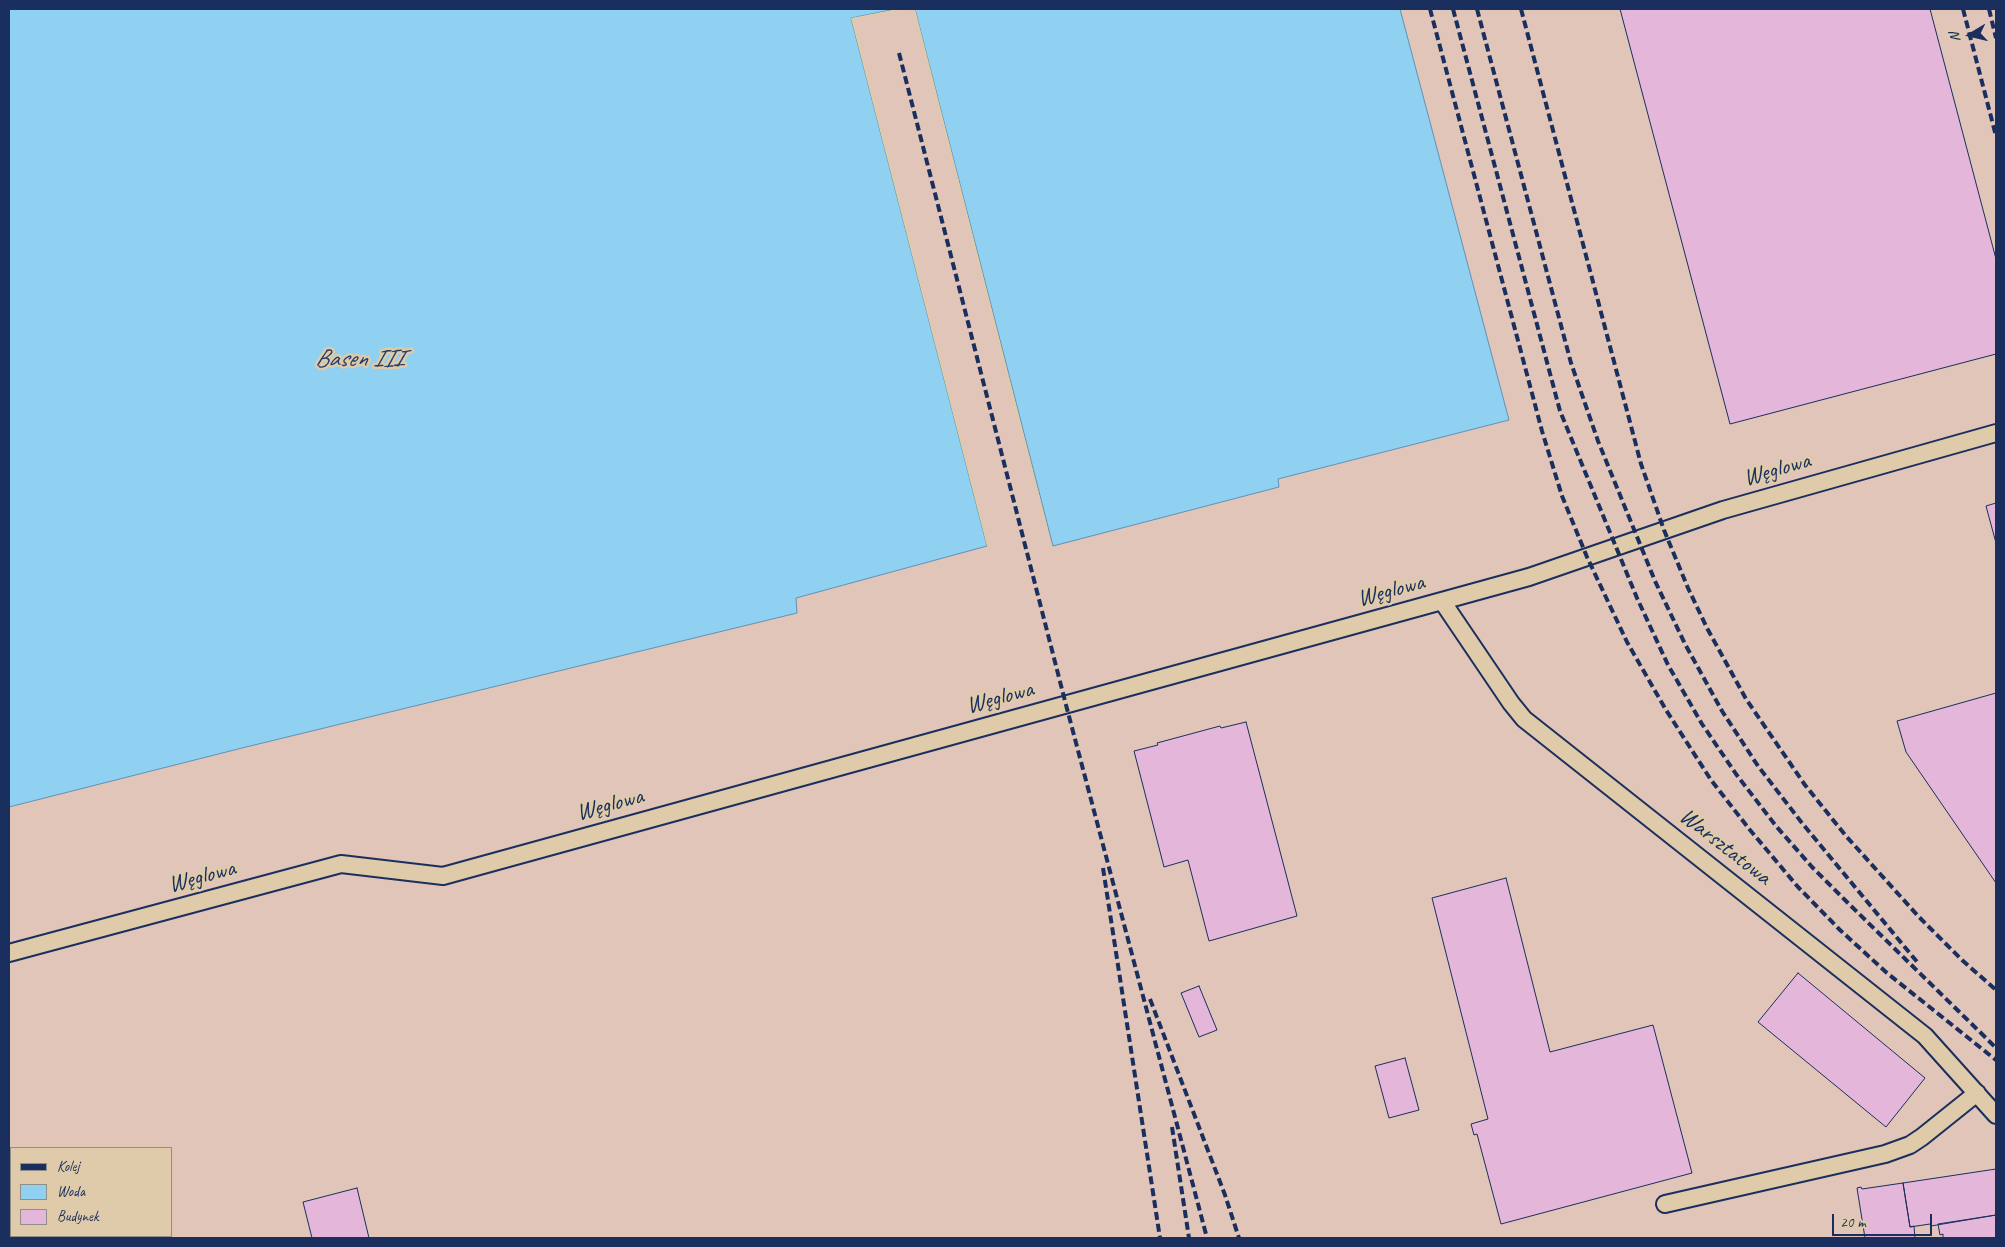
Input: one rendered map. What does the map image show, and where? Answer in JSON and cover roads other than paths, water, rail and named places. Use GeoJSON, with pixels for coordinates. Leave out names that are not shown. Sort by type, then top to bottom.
{"type":"FeatureCollection","features":[{"type":"Feature","properties":{"kind":"lane","name":"Węglowa"},"geometry":{"type":"LineString","coordinates":[[9,953],[341,864],[443,876],[1529,577],[1723,510],[1996,433]]}},
{"type":"Feature","properties":{"kind":"lane","name":"Warsztatowa"},"geometry":{"type":"LineString","coordinates":[[1442,601],[1511,703],[1524,719],[1925,1036],[1996,1115]]}},
{"type":"Feature","properties":{"kind":"lane"},"geometry":{"type":"LineString","coordinates":[[1664,1204],[1885,1154],[1910,1145],[1922,1138],[1977,1093]]}},
{"type":"Feature","properties":{"kind":"water","name":"Basen III"},"geometry":{"type":"Polygon","coordinates":[[[9,9],[896,9],[851,18],[987,546],[796,598],[797,613],[242,748],[9,807],[9,9]]]}},
{"type":"Feature","properties":{"kind":"water"},"geometry":{"type":"Polygon","coordinates":[[[915,9],[1400,9],[1509,420],[1278,479],[1279,487],[1053,546],[915,9]]]}},
{"type":"Feature","properties":{"kind":"railway"},"geometry":{"type":"LineString","coordinates":[[1430,9],[1542,431],[1562,496],[1587,557],[1627,642],[1666,710],[1711,780],[1798,887],[1840,930],[1887,973],[1996,1060]]}},
{"type":"Feature","properties":{"kind":"railway"},"geometry":{"type":"LineString","coordinates":[[1453,9],[1560,411],[1637,598],[1668,665],[1702,724],[1736,774],[1776,826],[1812,867],[1985,1037]]}},
{"type":"Feature","properties":{"kind":"railway"},"geometry":{"type":"LineString","coordinates":[[1477,9],[1571,363],[1598,441],[1655,581],[1685,644],[1722,711],[1758,766],[1802,823],[1918,963]]}},
{"type":"Feature","properties":{"kind":"railway"},"geometry":{"type":"LineString","coordinates":[[1521,9],[1641,464],[1664,530],[1707,628],[1746,699],[1805,785],[1846,836],[1919,917],[1962,960],[1996,990]]}},
{"type":"Feature","properties":{"kind":"railway"},"geometry":{"type":"LineString","coordinates":[[1963,9],[1996,136]]}},
{"type":"Feature","properties":{"kind":"railway"},"geometry":{"type":"LineString","coordinates":[[1989,9],[1996,38]]}},
{"type":"Feature","properties":{"kind":"railway"},"geometry":{"type":"LineString","coordinates":[[899,53],[1066,705],[1207,1238]]}},
{"type":"Feature","properties":{"kind":"railway"},"geometry":{"type":"LineString","coordinates":[[1103,868],[1160,1238]]}},
{"type":"Feature","properties":{"kind":"railway"},"geometry":{"type":"LineString","coordinates":[[1150,999],[1225,1195],[1239,1238]]}},
{"type":"Feature","properties":{"kind":"railway"},"geometry":{"type":"LineString","coordinates":[[1980,1032],[1996,1048]]}},
{"type":"Feature","properties":{"kind":"railway"},"geometry":{"type":"LineString","coordinates":[[1172,1127],[1189,1238]]}}]}
